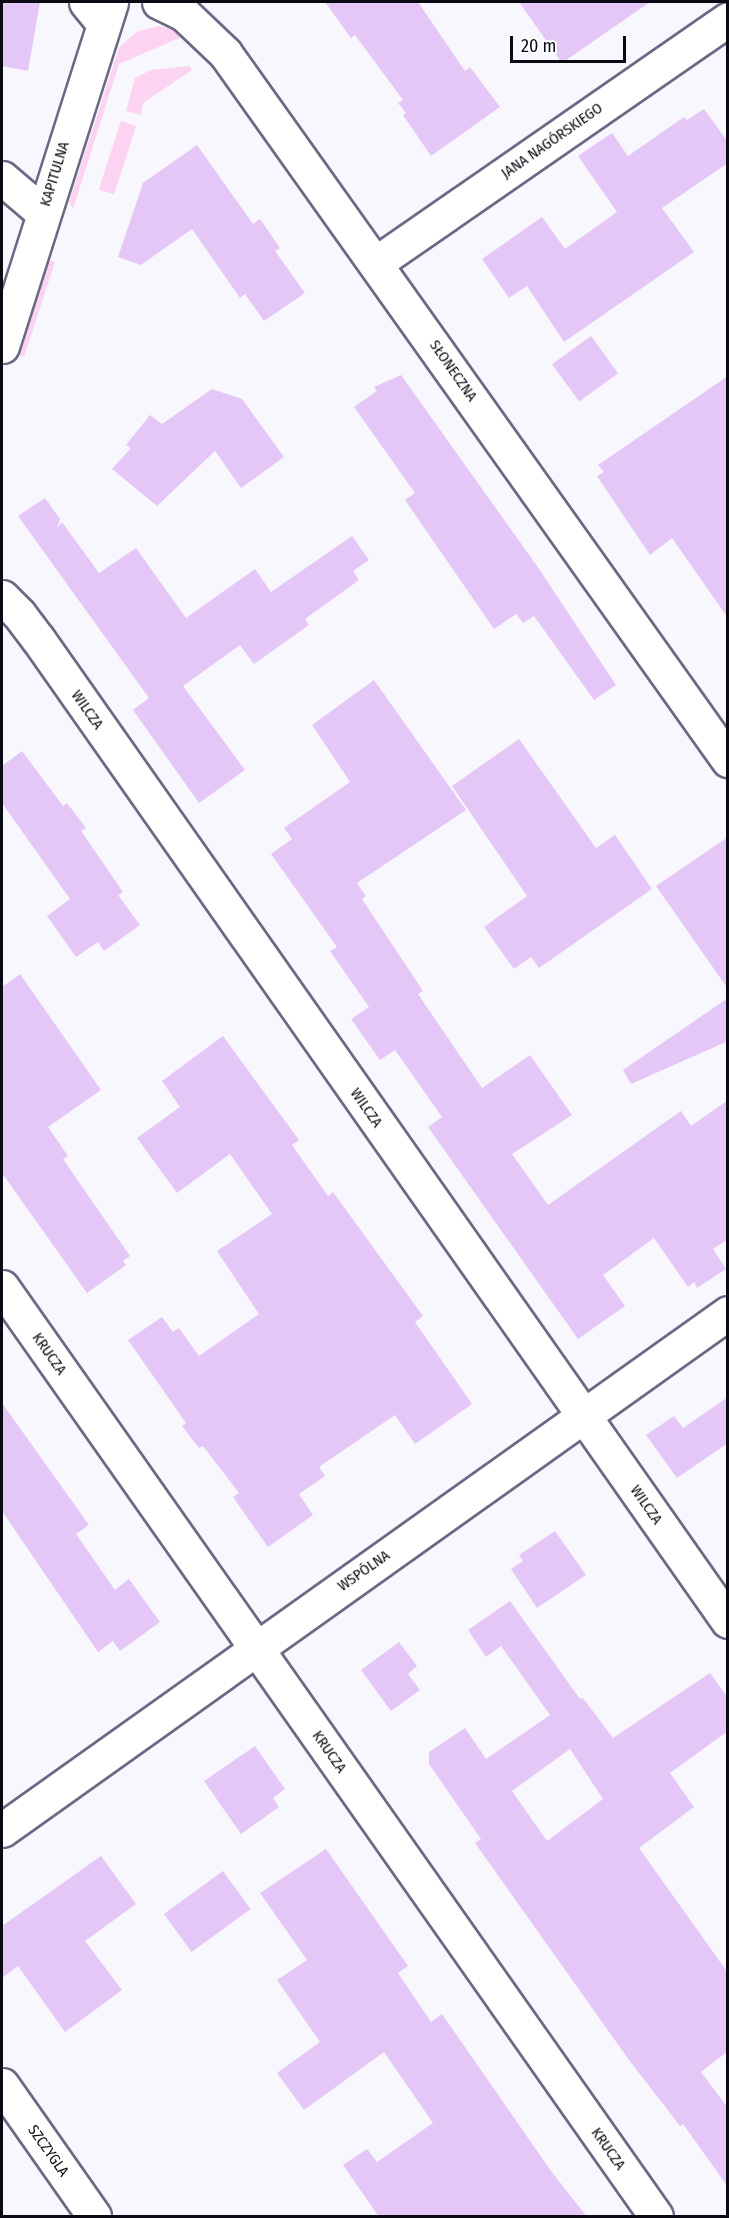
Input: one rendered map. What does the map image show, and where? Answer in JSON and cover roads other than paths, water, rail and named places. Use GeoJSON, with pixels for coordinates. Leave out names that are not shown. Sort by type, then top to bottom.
{"type":"FeatureCollection","features":[{"type":"Feature","properties":{"kind":"street","name":"SŁONECZNA"},"geometry":{"type":"LineString","coordinates":[[159,2],[184,14],[225,53],[728,760]]}},
{"type":"Feature","properties":{"kind":"street","name":"KAPITULNA"},"geometry":{"type":"LineString","coordinates":[[2,346],[43,213],[100,9]]}},
{"type":"Feature","properties":{"kind":"street","name":"JANA NAGÓRSKIEGO"},"geometry":{"type":"LineString","coordinates":[[376,263],[728,19]]}},
{"type":"Feature","properties":{"kind":"street"},"geometry":{"type":"LineString","coordinates":[[2,178],[43,213]]}},
{"type":"Feature","properties":{"kind":"street","name":"WILCZA"},"geometry":{"type":"LineString","coordinates":[[2,597],[19,614],[38,639],[728,1621]]}},
{"type":"Feature","properties":{"kind":"street","name":"KRUCZA"},"geometry":{"type":"LineString","coordinates":[[2,1287],[656,2217]]}},
{"type":"Feature","properties":{"kind":"street","name":"WSPÓLNA"},"geometry":{"type":"LineString","coordinates":[[2,1830],[728,1313]]}},
{"type":"Feature","properties":{"kind":"street","name":"SZCZYGLA"},"geometry":{"type":"LineString","coordinates":[[2,2085],[94,2217]]}}]}
